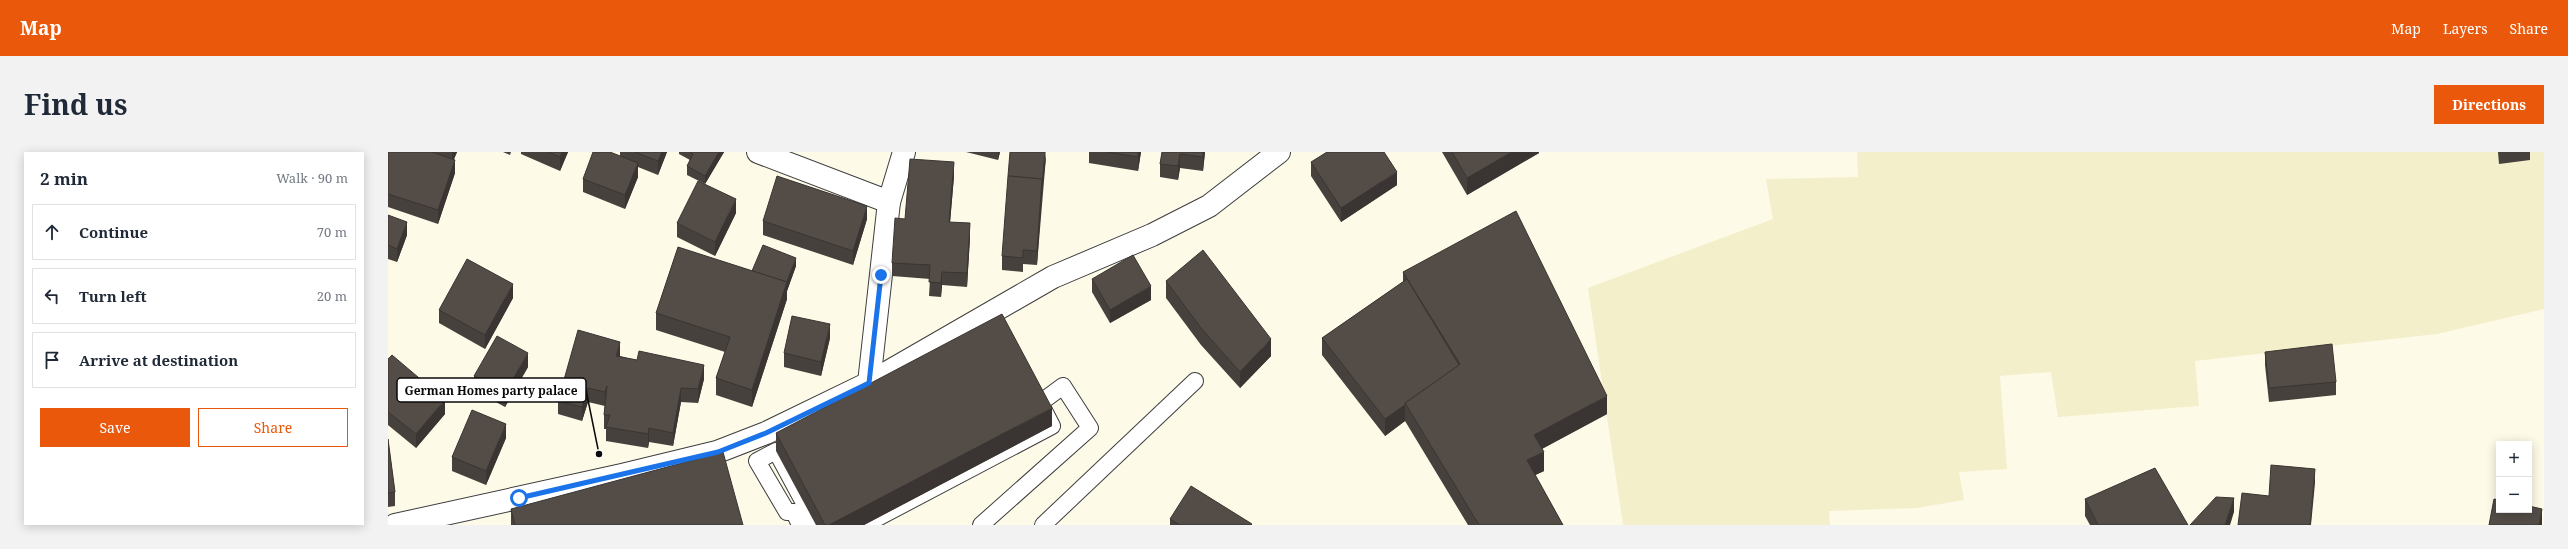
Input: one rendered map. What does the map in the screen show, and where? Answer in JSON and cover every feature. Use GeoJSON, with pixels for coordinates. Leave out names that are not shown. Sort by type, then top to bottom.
{"type":"FeatureCollection","features":[{"type":"Feature","properties":{"kind":"street"},"geometry":{"type":"LineString","coordinates":[[758,152],[889,202]]}},
{"type":"Feature","properties":{"kind":"street"},"geometry":{"type":"LineString","coordinates":[[869,383],[889,202],[904,152]]}},
{"type":"Feature","properties":{"kind":"street"},"geometry":{"type":"LineString","coordinates":[[395,525],[622,475],[718,452],[766,433],[869,383],[1053,277],[1152,236],[1209,206],[1279,152]]}},
{"type":"Feature","properties":{"kind":"lane"},"geometry":{"type":"LineString","coordinates":[[1043,525],[1196,381]]}},
{"type":"Feature","properties":{"kind":"lane"},"geometry":{"type":"LineString","coordinates":[[864,525],[886,519],[1052,426],[1040,403],[1064,386],[1090,428],[982,525]]}},
{"type":"Feature","properties":{"kind":"lane"},"geometry":{"type":"LineString","coordinates":[[800,525],[794,512],[787,512],[757,461],[776,451],[816,525]]}},
{"type":"Feature","properties":{"kind":"shaded area"},"geometry":{"type":"Polygon","coordinates":[[[1857,152],[2544,152],[2544,309],[2437,334],[2195,361],[2199,406],[2058,417],[2051,372],[2000,376],[2007,469],[1959,472],[1964,500],[1917,508],[1829,511],[1830,525],[1623,525],[1588,288],[1773,219],[1766,179],[1858,177],[1857,152]]]}},
{"type":"Feature","properties":{"kind":"building"},"geometry":{"type":"Polygon","coordinates":[[[388,152],[432,152],[455,160],[438,210],[388,194],[388,152]]]}},
{"type":"Feature","properties":{"kind":"building"},"geometry":{"type":"Polygon","coordinates":[[[548,152],[562,152],[560,157],[548,152]]]}},
{"type":"Feature","properties":{"kind":"building"},"geometry":{"type":"Polygon","coordinates":[[[593,152],[610,152],[638,163],[625,195],[583,179],[593,152]]]}},
{"type":"Feature","properties":{"kind":"building"},"geometry":{"type":"Polygon","coordinates":[[[635,152],[662,152],[658,161],[635,152]]]}},
{"type":"Feature","properties":{"kind":"building"},"geometry":{"type":"Polygon","coordinates":[[[690,152],[719,152],[705,176],[687,166],[693,154],[690,152]]]}},
{"type":"Feature","properties":{"kind":"building"},"geometry":{"type":"Polygon","coordinates":[[[1010,152],[1045,152],[1042,185],[1042,179],[1008,176],[1010,152]]]}},
{"type":"Feature","properties":{"kind":"building"},"geometry":{"type":"Polygon","coordinates":[[[1107,152],[1138,152],[1138,157],[1107,152]]]}},
{"type":"Feature","properties":{"kind":"building"},"geometry":{"type":"Polygon","coordinates":[[[1162,152],[1203,152],[1203,157],[1180,154],[1178,166],[1160,164],[1162,152]]]}},
{"type":"Feature","properties":{"kind":"building"},"geometry":{"type":"Polygon","coordinates":[[[1327,152],[1384,152],[1397,172],[1341,208],[1311,162],[1327,152]]]}},
{"type":"Feature","properties":{"kind":"building"},"geometry":{"type":"Polygon","coordinates":[[[1452,152],[1512,152],[1467,178],[1452,152]]]}},
{"type":"Feature","properties":{"kind":"building"},"geometry":{"type":"Polygon","coordinates":[[[910,159],[954,162],[949,222],[970,223],[967,273],[942,272],[941,283],[929,282],[930,265],[892,263],[895,218],[905,219],[910,159]]]}},
{"type":"Feature","properties":{"kind":"building"},"geometry":{"type":"Polygon","coordinates":[[[777,176],[867,206],[853,251],[763,221],[777,176]]]}},
{"type":"Feature","properties":{"kind":"building"},"geometry":{"type":"Polygon","coordinates":[[[1008,176],[1042,179],[1037,251],[1023,250],[1023,258],[1002,256],[1008,176]]]}},
{"type":"Feature","properties":{"kind":"building"},"geometry":{"type":"Polygon","coordinates":[[[698,181],[736,199],[715,242],[677,223],[698,181]]]}},
{"type":"Feature","properties":{"kind":"building"},"geometry":{"type":"Polygon","coordinates":[[[1516,211],[1607,396],[1534,435],[1544,452],[1527,460],[1563,525],[1479,525],[1405,403],[1460,364],[1403,272],[1516,211]]]}},
{"type":"Feature","properties":{"kind":"building"},"geometry":{"type":"Polygon","coordinates":[[[388,215],[407,222],[397,249],[388,245],[388,215]]]}},
{"type":"Feature","properties":{"kind":"building"},"geometry":{"type":"Polygon","coordinates":[[[763,245],[796,258],[787,282],[752,271],[763,245]]]}},
{"type":"Feature","properties":{"kind":"building"},"geometry":{"type":"Polygon","coordinates":[[[678,247],[787,282],[752,390],[716,378],[730,337],[656,313],[678,247]]]}},
{"type":"Feature","properties":{"kind":"building"},"geometry":{"type":"Polygon","coordinates":[[[1203,250],[1271,339],[1240,372],[1201,328],[1166,281],[1203,250]]]}},
{"type":"Feature","properties":{"kind":"building"},"geometry":{"type":"Polygon","coordinates":[[[1133,255],[1151,286],[1110,310],[1092,279],[1133,255]]]}},
{"type":"Feature","properties":{"kind":"building"},"geometry":{"type":"Polygon","coordinates":[[[467,259],[513,284],[485,335],[439,310],[467,259]]]}},
{"type":"Feature","properties":{"kind":"building"},"geometry":{"type":"Polygon","coordinates":[[[1407,279],[1459,365],[1385,419],[1322,338],[1407,279]]]}},
{"type":"Feature","properties":{"kind":"building"},"geometry":{"type":"Polygon","coordinates":[[[1002,314],[1052,408],[829,525],[825,525],[776,433],[1002,314]]]}},
{"type":"Feature","properties":{"kind":"building"},"geometry":{"type":"Polygon","coordinates":[[[792,316],[830,324],[821,362],[784,353],[792,316]]]}},
{"type":"Feature","properties":{"kind":"building"},"geometry":{"type":"Polygon","coordinates":[[[578,330],[620,342],[616,356],[637,360],[639,351],[704,365],[698,389],[681,388],[673,433],[649,428],[648,434],[606,427],[610,415],[604,415],[607,386],[605,392],[588,388],[582,407],[558,401],[578,330]]]}},
{"type":"Feature","properties":{"kind":"building"},"geometry":{"type":"Polygon","coordinates":[[[497,336],[528,353],[505,393],[474,376],[497,336]]]}},
{"type":"Feature","properties":{"kind":"building"},"geometry":{"type":"Polygon","coordinates":[[[2332,344],[2336,382],[2269,388],[2265,352],[2332,344]]]}},
{"type":"Feature","properties":{"kind":"building"},"geometry":{"type":"Polygon","coordinates":[[[392,355],[445,400],[416,434],[388,412],[388,359],[392,355]]]}},
{"type":"Feature","properties":{"kind":"building"},"geometry":{"type":"Polygon","coordinates":[[[472,410],[506,424],[486,471],[452,457],[472,410]]]}},
{"type":"Feature","properties":{"kind":"building"},"geometry":{"type":"Polygon","coordinates":[[[388,439],[395,492],[388,493],[388,439]]]}},
{"type":"Feature","properties":{"kind":"building"},"geometry":{"type":"Polygon","coordinates":[[[723,452],[743,525],[515,525],[511,509],[723,452]]]}},
{"type":"Feature","properties":{"kind":"building"},"geometry":{"type":"Polygon","coordinates":[[[2271,465],[2315,469],[2310,525],[2238,525],[2242,493],[2269,496],[2271,465]]]}},
{"type":"Feature","properties":{"kind":"building"},"geometry":{"type":"Polygon","coordinates":[[[2155,468],[2188,525],[2098,525],[2085,499],[2155,468]]]}},
{"type":"Feature","properties":{"kind":"building"},"geometry":{"type":"Polygon","coordinates":[[[1191,486],[1252,524],[1180,525],[1170,519],[1191,486]]]}},
{"type":"Feature","properties":{"kind":"building"},"geometry":{"type":"Polygon","coordinates":[[[2216,497],[2234,498],[2225,525],[2190,525],[2216,497]]]}},
{"type":"Feature","properties":{"kind":"building"},"geometry":{"type":"Polygon","coordinates":[[[2494,499],[2496,499],[2496,513],[2532,513],[2532,507],[2542,509],[2539,525],[2489,525],[2494,499]]]}},
{"type":"Feature","properties":{"kind":"place","name":"German Homes party palace"},"geometry":{"type":"Point","coordinates":[599,454]}},
{"type":"Feature","properties":{"kind":"route"},"geometry":{"type":"LineString","coordinates":[[519,498],[718,452],[766,433],[869,383],[881,275]]}}]}
